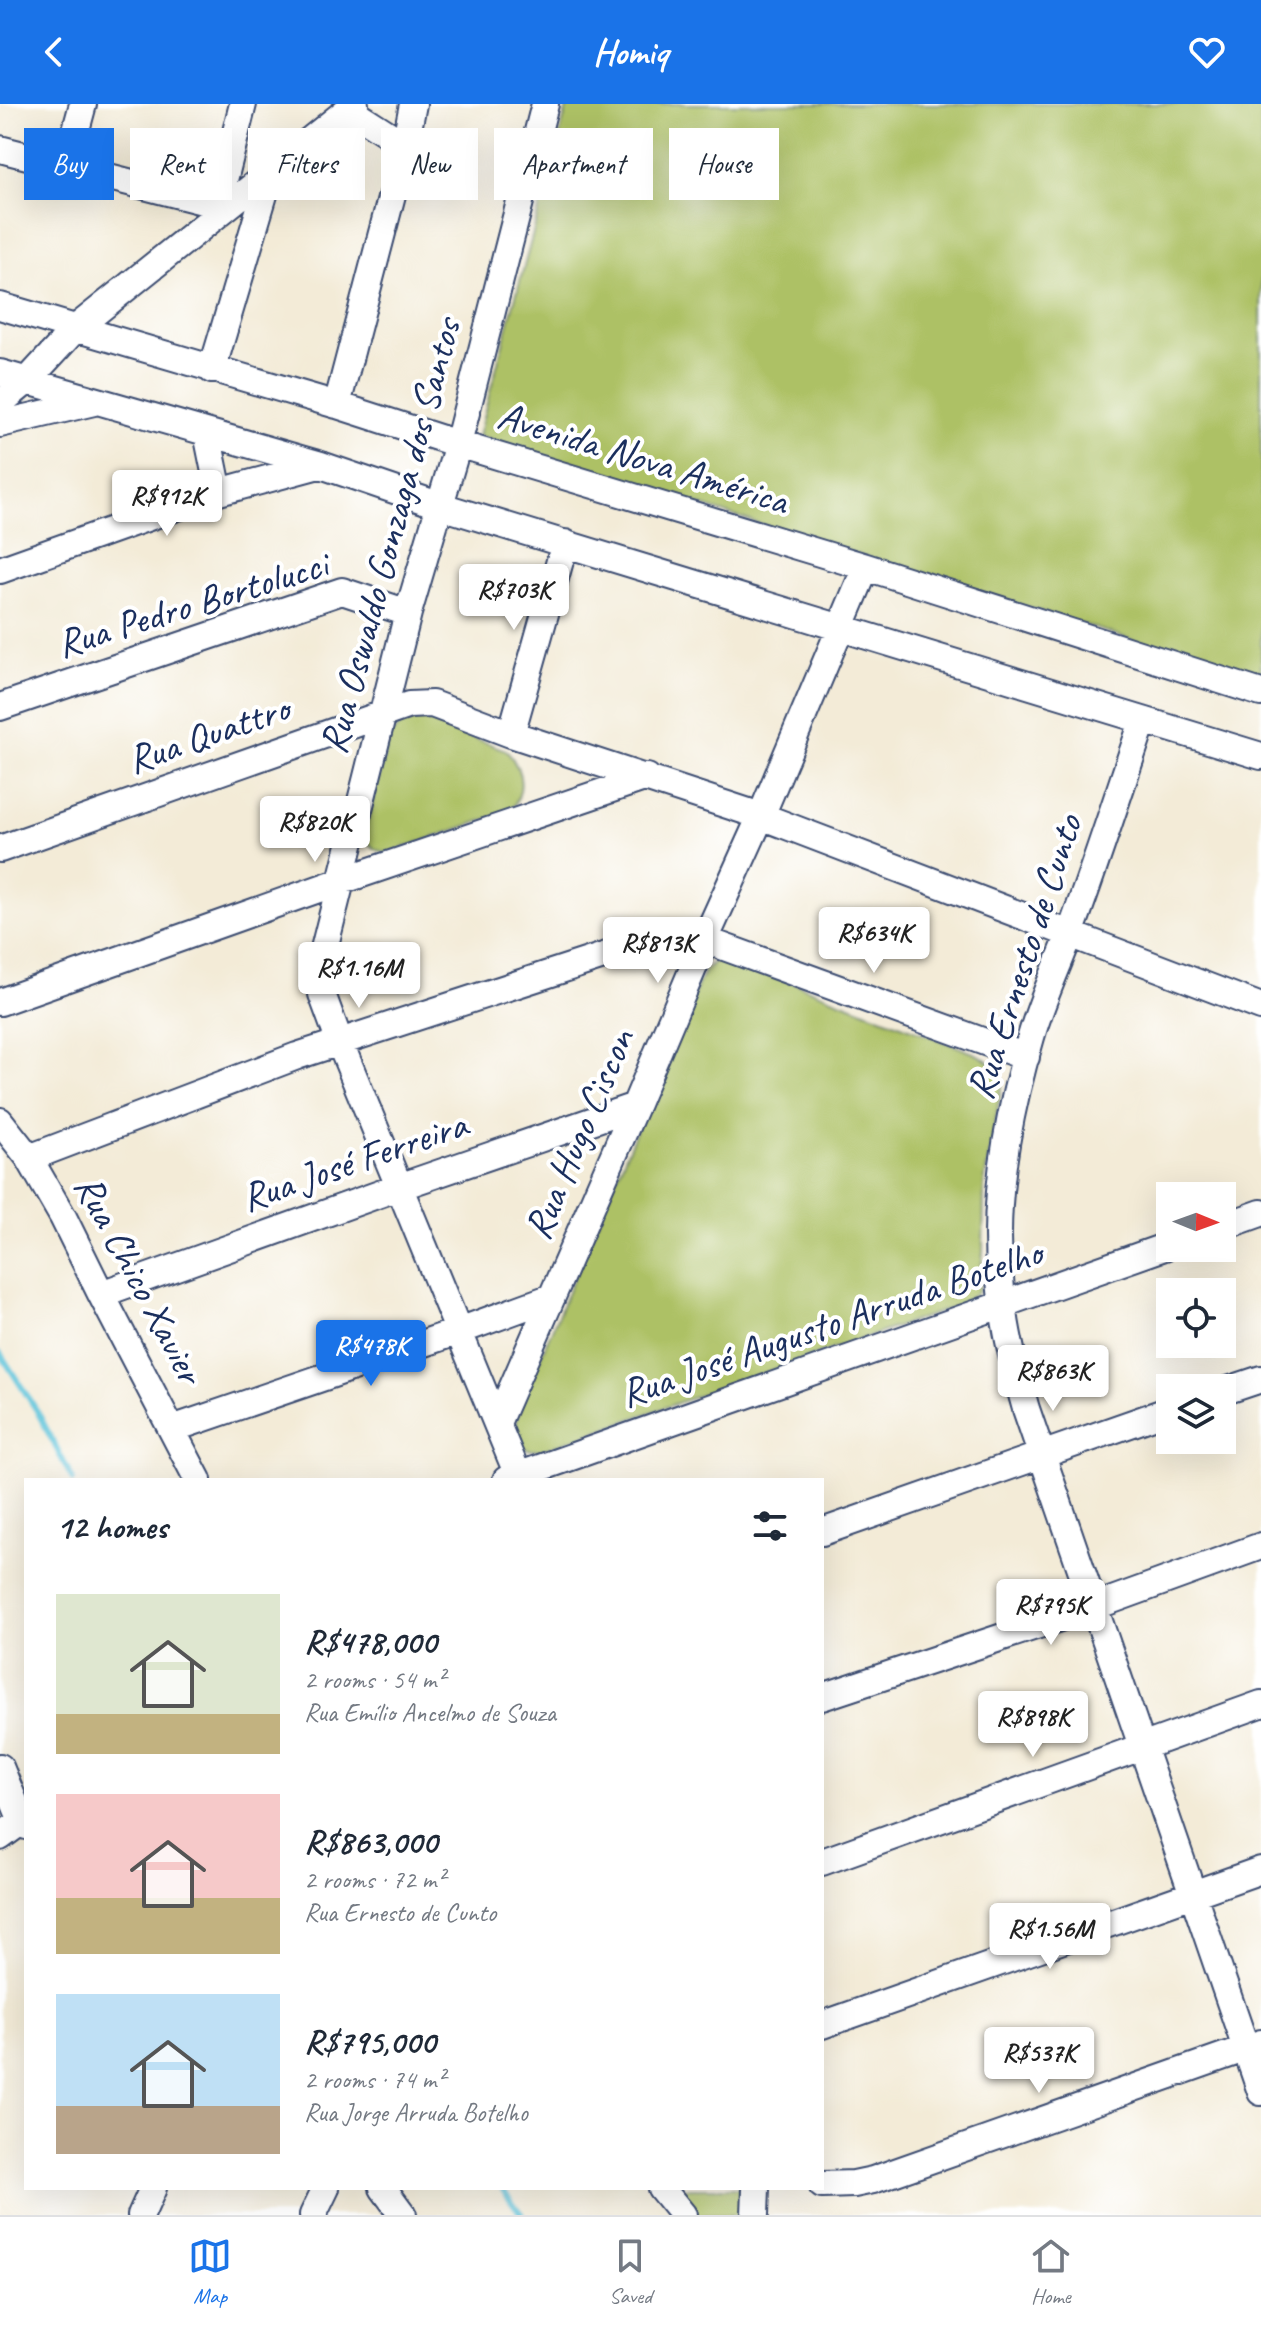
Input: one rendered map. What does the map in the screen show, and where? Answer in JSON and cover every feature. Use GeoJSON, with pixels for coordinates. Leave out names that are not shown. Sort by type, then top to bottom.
{"type":"FeatureCollection","features":[{"type":"Feature","properties":{"kind":"street"},"geometry":{"type":"LineString","coordinates":[[77,128],[83,104]]}},
{"type":"Feature","properties":{"kind":"street"},"geometry":{"type":"LineString","coordinates":[[216,210],[243,104]]}},
{"type":"Feature","properties":{"kind":"street"},"geometry":{"type":"LineString","coordinates":[[408,128],[413,104]]}},
{"type":"Feature","properties":{"kind":"street","name":"Rua Oswaldo Gonzaga dos Santos"},"geometry":{"type":"LineString","coordinates":[[515,1478],[497,1423],[340,1043],[322,994],[322,957],[408,613],[458,444],[545,104]]}},
{"type":"Feature","properties":{"kind":"street"},"geometry":{"type":"LineString","coordinates":[[325,128],[352,106],[382,128]]}},
{"type":"Feature","properties":{"kind":"street"},"geometry":{"type":"LineString","coordinates":[[0,149],[24,156]]}},
{"type":"Feature","properties":{"kind":"street"},"geometry":{"type":"LineString","coordinates":[[114,181],[216,210]]}},
{"type":"Feature","properties":{"kind":"street"},"geometry":{"type":"LineString","coordinates":[[0,403],[27,381],[75,329],[216,210],[248,187]]}},
{"type":"Feature","properties":{"kind":"street"},"geometry":{"type":"LineString","coordinates":[[212,370],[262,200]]}},
{"type":"Feature","properties":{"kind":"street"},"geometry":{"type":"LineString","coordinates":[[337,405],[391,200]]}},
{"type":"Feature","properties":{"kind":"street","name":"Avenida Nova América"},"geometry":{"type":"LineString","coordinates":[[0,306],[337,405],[866,567],[1261,693]]}},
{"type":"Feature","properties":{"kind":"street"},"geometry":{"type":"LineString","coordinates":[[0,373],[321,465],[441,506],[1261,756]]}},
{"type":"Feature","properties":{"kind":"street"},"geometry":{"type":"LineString","coordinates":[[0,424],[97,402]]}},
{"type":"Feature","properties":{"kind":"street"},"geometry":{"type":"LineString","coordinates":[[207,433],[219,492]]}},
{"type":"Feature","properties":{"kind":"street"},"geometry":{"type":"LineString","coordinates":[[0,570],[219,492],[321,465]]}},
{"type":"Feature","properties":{"kind":"street"},"geometry":{"type":"LineString","coordinates":[[511,734],[565,543]]}},
{"type":"Feature","properties":{"kind":"street","name":"Rua Hugo Ciscon"},"geometry":{"type":"LineString","coordinates":[[497,1423],[866,567]]}},
{"type":"Feature","properties":{"kind":"street","name":"Rua Pedro Bortolucci"},"geometry":{"type":"LineString","coordinates":[[0,707],[342,591],[408,613]]}},
{"type":"Feature","properties":{"kind":"street","name":"Rua Quattro"},"geometry":{"type":"LineString","coordinates":[[0,849],[409,705],[432,704],[511,734],[761,816],[1261,1007]]}},
{"type":"Feature","properties":{"kind":"street","name":"Rua Ernesto de Cunto"},"geometry":{"type":"LineString","coordinates":[[1143,721],[1070,934],[1031,1036],[1007,1146],[1002,1186],[998,1232],[1002,1305],[1013,1364],[1041,1455],[1192,1894],[1253,2046],[1261,2092]]}},
{"type":"Feature","properties":{"kind":"street"},"geometry":{"type":"LineString","coordinates":[[0,1002],[647,777]]}},
{"type":"Feature","properties":{"kind":"street"},"geometry":{"type":"LineString","coordinates":[[29,1158],[297,1056],[622,950],[663,940],[705,940],[1026,1057]]}},
{"type":"Feature","properties":{"kind":"street","name":"Rua José Ferreira"},"geometry":{"type":"LineString","coordinates":[[101,1294],[635,1106]]}},
{"type":"Feature","properties":{"kind":"street","name":"Rua Chico Xavier"},"geometry":{"type":"LineString","coordinates":[[0,1121],[29,1158],[63,1217],[197,1478]]}},
{"type":"Feature","properties":{"kind":"street"},"geometry":{"type":"LineString","coordinates":[[1236,1222],[1261,1213]]}},
{"type":"Feature","properties":{"kind":"street","name":"Rua José Augusto Arruda Botelho"},"geometry":{"type":"LineString","coordinates":[[515,1478],[1156,1250]]}},
{"type":"Feature","properties":{"kind":"street"},"geometry":{"type":"LineString","coordinates":[[172,1429],[552,1297]]}},
{"type":"Feature","properties":{"kind":"street"},"geometry":{"type":"LineString","coordinates":[[1236,1387],[1261,1379]]}},
{"type":"Feature","properties":{"kind":"street"},"geometry":{"type":"LineString","coordinates":[[824,1531],[1156,1415]]}},
{"type":"Feature","properties":{"kind":"street"},"geometry":{"type":"LineString","coordinates":[[824,1696],[1093,1607],[1261,1546]]}},
{"type":"Feature","properties":{"kind":"street"},"geometry":{"type":"LineString","coordinates":[[824,1861],[1261,1704]]}},
{"type":"Feature","properties":{"kind":"street"},"geometry":{"type":"LineString","coordinates":[[0,1767],[24,1824],[0,1837]]}},
{"type":"Feature","properties":{"kind":"street"},"geometry":{"type":"LineString","coordinates":[[824,2024],[1261,1870]]}},
{"type":"Feature","properties":{"kind":"street"},"geometry":{"type":"LineString","coordinates":[[824,2185],[873,2180],[1253,2046]]}},
{"type":"Feature","properties":{"kind":"street"},"geometry":{"type":"LineString","coordinates":[[141,2215],[152,2190]]}},
{"type":"Feature","properties":{"kind":"street"},"geometry":{"type":"LineString","coordinates":[[313,2215],[325,2190]]}},
{"type":"Feature","properties":{"kind":"street"},"geometry":{"type":"LineString","coordinates":[[384,2190],[403,2215]]}},
{"type":"Feature","properties":{"kind":"street"},"geometry":{"type":"LineString","coordinates":[[663,2190],[683,2215]]}},
{"type":"Feature","properties":{"kind":"street"},"geometry":{"type":"LineString","coordinates":[[755,2215],[756,2190]]}},
{"type":"Feature","properties":{"kind":"green space"},"geometry":{"type":"Polygon","coordinates":[[[568,104],[1261,104],[1261,680],[478,436],[542,200],[653,200],[653,128],[561,128],[568,104]]]}},
{"type":"Feature","properties":{"kind":"green space"},"geometry":{"type":"Polygon","coordinates":[[[422,719],[506,750],[519,773],[519,795],[510,811],[388,853],[379,851],[370,845],[364,835],[390,735],[402,724],[422,719]]]}},
{"type":"Feature","properties":{"kind":"green space"},"geometry":{"type":"Polygon","coordinates":[[[723,959],[732,959],[976,1054],[998,1070],[1003,1079],[984,1183],[983,1253],[978,1292],[957,1306],[539,1451],[518,1448],[516,1428],[525,1393],[704,971],[723,959]]]}},
{"type":"Feature","properties":{"kind":"green space"},"geometry":{"type":"Polygon","coordinates":[[[671,2190],[743,2190],[743,2215],[690,2215],[671,2190]]]}},
{"type":"Feature","properties":{"kind":"waterway"},"geometry":{"type":"LineString","coordinates":[[0,1353],[37,1411],[72,1478]]}},
{"type":"Feature","properties":{"kind":"waterway"},"geometry":{"type":"LineString","coordinates":[[503,2190],[522,2215]]}}]}
